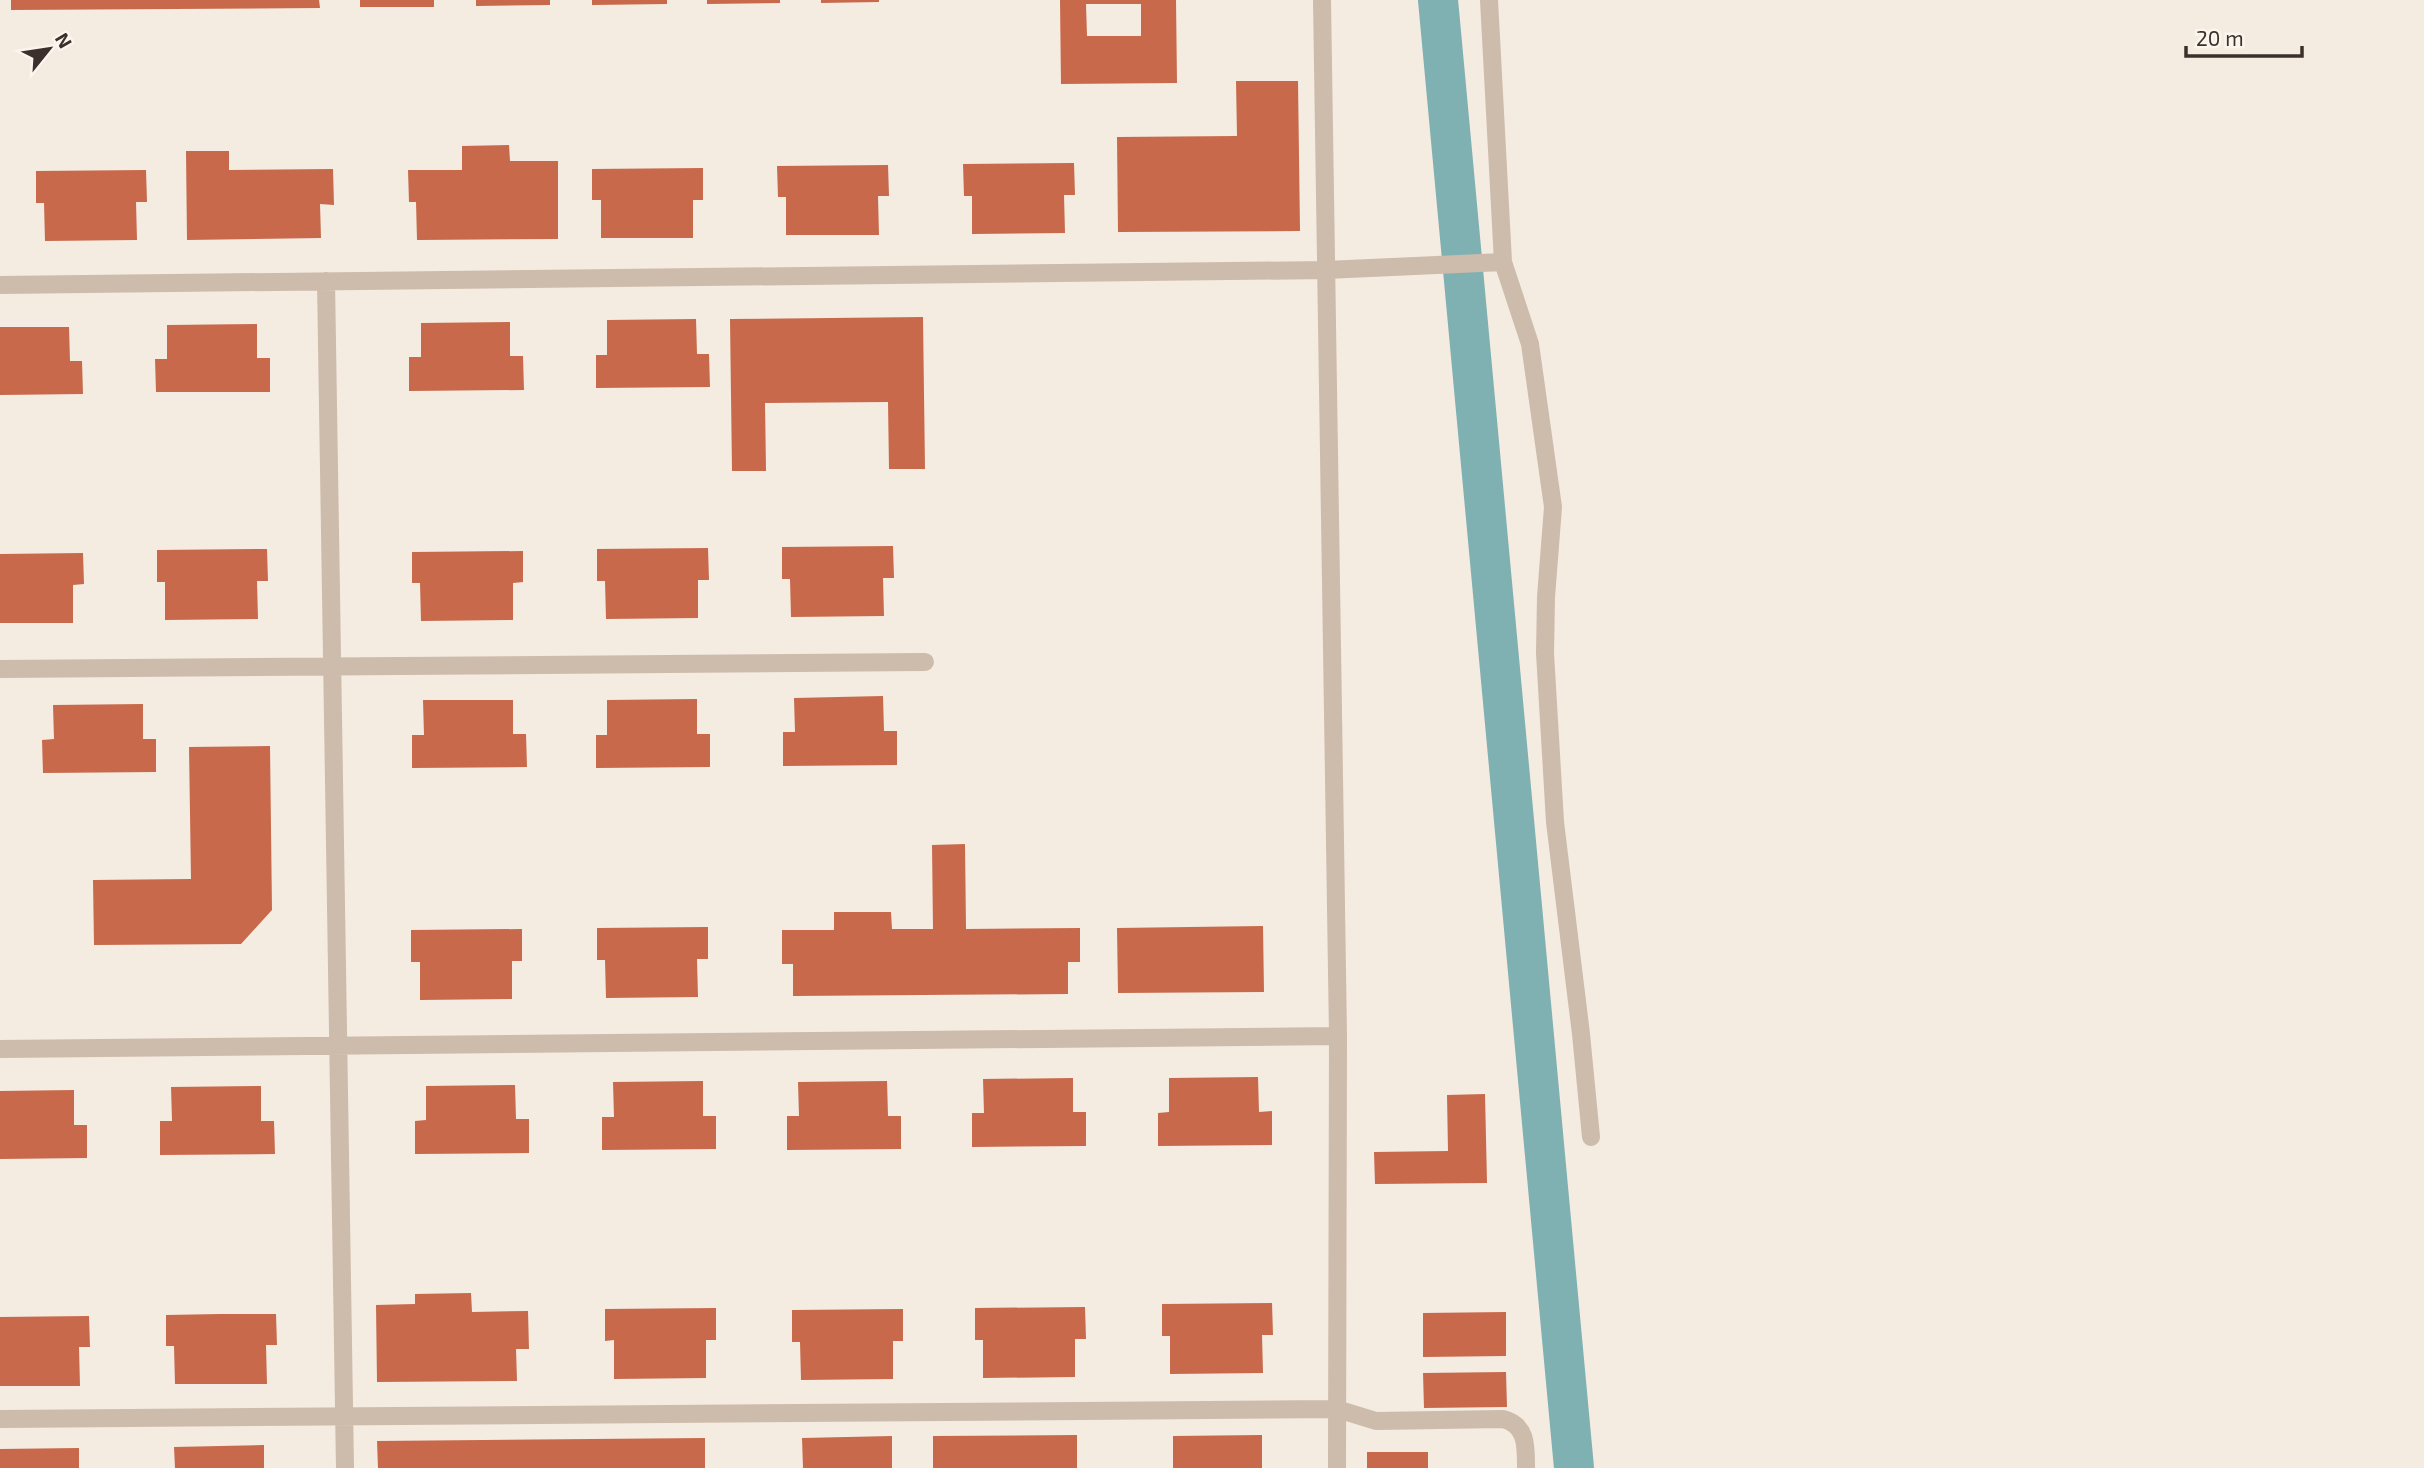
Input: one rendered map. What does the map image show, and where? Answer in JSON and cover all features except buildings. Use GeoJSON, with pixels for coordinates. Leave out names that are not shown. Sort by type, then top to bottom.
{"type":"FeatureCollection","features":[{"type":"Feature","properties":{"kind":"street"},"geometry":{"type":"LineString","coordinates":[[1322,0],[1338,1036],[1337,1468]]}},
{"type":"Feature","properties":{"kind":"street"},"geometry":{"type":"LineString","coordinates":[[1489,0],[1503,262],[1530,344],[1553,507],[1545,653],[1555,822],[1591,1137]]}},
{"type":"Feature","properties":{"kind":"street"},"geometry":{"type":"LineString","coordinates":[[0,285],[1326,270],[1503,262]]}},
{"type":"Feature","properties":{"kind":"street"},"geometry":{"type":"LineString","coordinates":[[326,281],[345,1468]]}},
{"type":"Feature","properties":{"kind":"street"},"geometry":{"type":"LineString","coordinates":[[0,669],[925,662]]}},
{"type":"Feature","properties":{"kind":"street"},"geometry":{"type":"LineString","coordinates":[[0,1049],[1338,1036]]}},
{"type":"Feature","properties":{"kind":"street"},"geometry":{"type":"LineString","coordinates":[[0,1419],[1337,1409],[1376,1421],[1513,1421],[1522,1430],[1526,1446],[1526,1468]]}},
{"type":"Feature","properties":{"kind":"waterway"},"geometry":{"type":"LineString","coordinates":[[1438,0],[1574,1468]]}}]}
